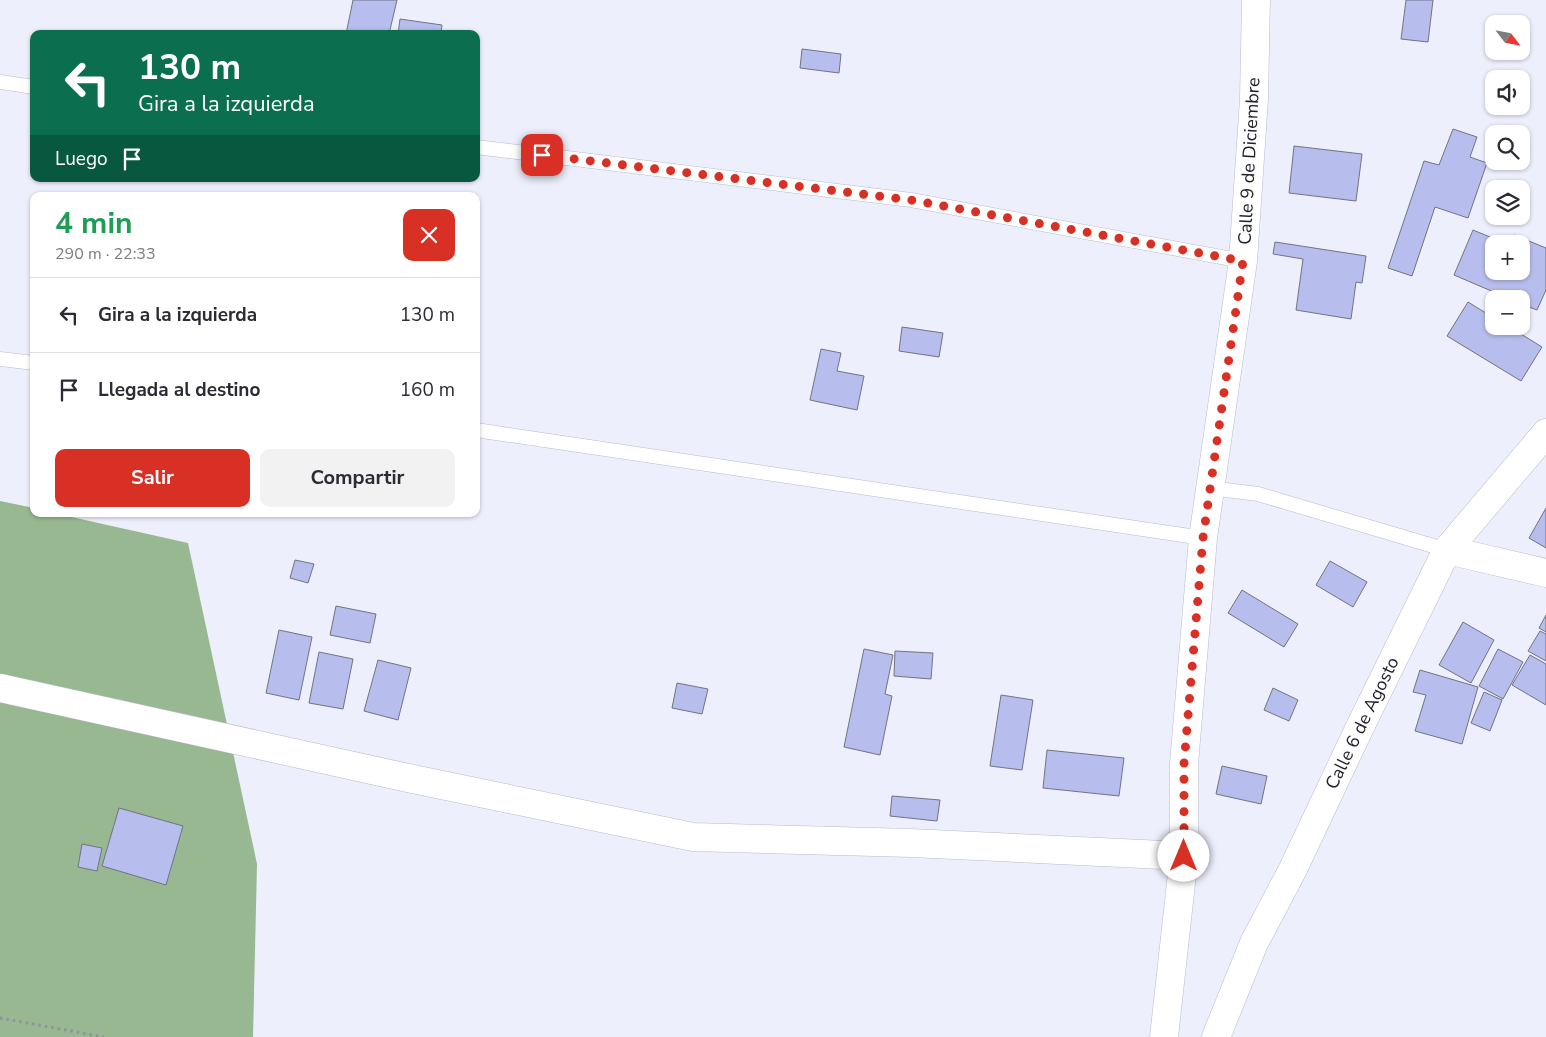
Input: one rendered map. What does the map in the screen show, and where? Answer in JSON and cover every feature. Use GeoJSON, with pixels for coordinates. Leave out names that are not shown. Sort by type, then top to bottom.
{"type":"FeatureCollection","features":[{"type":"Feature","properties":{"kind":"street","name":"Calle 9 de Diciembre"},"geometry":{"type":"LineString","coordinates":[[1164,1037],[1184,856],[1184,764],[1203,538],[1243,261],[1254,99],[1256,0]]}},
{"type":"Feature","properties":{"kind":"street","name":"Calle 6 de Agosto"},"geometry":{"type":"LineString","coordinates":[[1216,1037],[1254,943],[1293,870],[1359,729],[1447,550],[1546,433]]}},
{"type":"Feature","properties":{"kind":"street"},"geometry":{"type":"LineString","coordinates":[[1447,550],[1546,573]]}},
{"type":"Feature","properties":{"kind":"street"},"geometry":{"type":"LineString","coordinates":[[0,688],[408,778],[693,837],[921,844],[1184,856]]}},
{"type":"Feature","properties":{"kind":"lane"},"geometry":{"type":"LineString","coordinates":[[0,82],[30,86]]}},
{"type":"Feature","properties":{"kind":"lane"},"geometry":{"type":"LineString","coordinates":[[480,147],[911,200],[1243,261]]}},
{"type":"Feature","properties":{"kind":"lane"},"geometry":{"type":"LineString","coordinates":[[0,359],[30,363]]}},
{"type":"Feature","properties":{"kind":"lane"},"geometry":{"type":"LineString","coordinates":[[480,431],[1203,538]]}},
{"type":"Feature","properties":{"kind":"lane"},"geometry":{"type":"LineString","coordinates":[[1210,488],[1258,494],[1447,550]]}},
{"type":"Feature","properties":{"kind":"path"},"geometry":{"type":"LineString","coordinates":[[0,1018],[104,1037]]}},
{"type":"Feature","properties":{"kind":"green space"},"geometry":{"type":"Polygon","coordinates":[[[0,501],[30,507],[30,517],[71,517],[188,543],[257,864],[253,1037],[0,1037],[0,501]]]}},
{"type":"Feature","properties":{"kind":"building"},"geometry":{"type":"Polygon","coordinates":[[[353,0],[397,0],[390,30],[347,30],[353,0]]]}},
{"type":"Feature","properties":{"kind":"building"},"geometry":{"type":"Polygon","coordinates":[[[1406,0],[1433,0],[1428,42],[1401,39],[1406,0]]]}},
{"type":"Feature","properties":{"kind":"building"},"geometry":{"type":"Polygon","coordinates":[[[400,19],[442,25],[441,30],[399,30],[400,19]]]}},
{"type":"Feature","properties":{"kind":"building"},"geometry":{"type":"Polygon","coordinates":[[[802,49],[841,54],[839,73],[800,68],[802,49]]]}},
{"type":"Feature","properties":{"kind":"building"},"geometry":{"type":"Polygon","coordinates":[[[1453,129],[1477,137],[1470,157],[1485,162],[1485,169],[1468,218],[1435,207],[1412,276],[1388,268],[1424,161],[1439,165],[1453,129]]]}},
{"type":"Feature","properties":{"kind":"building"},"geometry":{"type":"Polygon","coordinates":[[[1294,146],[1362,154],[1356,201],[1289,193],[1294,146]]]}},
{"type":"Feature","properties":{"kind":"building"},"geometry":{"type":"Polygon","coordinates":[[[1473,230],[1485,235],[1485,280],[1530,280],[1530,242],[1546,248],[1546,290],[1537,310],[1530,307],[1530,290],[1489,290],[1454,275],[1473,230]]]}},
{"type":"Feature","properties":{"kind":"building"},"geometry":{"type":"Polygon","coordinates":[[[1275,242],[1366,256],[1362,283],[1356,282],[1351,319],[1296,310],[1303,259],[1273,254],[1275,242]]]}},
{"type":"Feature","properties":{"kind":"building"},"geometry":{"type":"Polygon","coordinates":[[[1468,302],[1485,312],[1485,335],[1523,335],[1542,347],[1521,381],[1447,336],[1468,302]]]}},
{"type":"Feature","properties":{"kind":"building"},"geometry":{"type":"Polygon","coordinates":[[[902,327],[943,333],[939,357],[899,351],[902,327]]]}},
{"type":"Feature","properties":{"kind":"building"},"geometry":{"type":"Polygon","coordinates":[[[821,349],[841,353],[837,371],[864,376],[857,410],[810,400],[821,349]]]}},
{"type":"Feature","properties":{"kind":"building"},"geometry":{"type":"Polygon","coordinates":[[[1546,508],[1546,548],[1529,538],[1546,508]]]}},
{"type":"Feature","properties":{"kind":"building"},"geometry":{"type":"Polygon","coordinates":[[[295,560],[314,564],[308,583],[290,578],[295,560]]]}},
{"type":"Feature","properties":{"kind":"building"},"geometry":{"type":"Polygon","coordinates":[[[1330,561],[1367,582],[1353,607],[1316,585],[1330,561]]]}},
{"type":"Feature","properties":{"kind":"building"},"geometry":{"type":"Polygon","coordinates":[[[1242,590],[1298,624],[1284,647],[1228,613],[1242,590]]]}},
{"type":"Feature","properties":{"kind":"building"},"geometry":{"type":"Polygon","coordinates":[[[336,606],[376,614],[370,643],[330,635],[336,606]]]}},
{"type":"Feature","properties":{"kind":"building"},"geometry":{"type":"Polygon","coordinates":[[[1546,615],[1546,632],[1539,628],[1546,615]]]}},
{"type":"Feature","properties":{"kind":"building"},"geometry":{"type":"Polygon","coordinates":[[[1463,622],[1494,640],[1471,683],[1439,665],[1463,622]]]}},
{"type":"Feature","properties":{"kind":"building"},"geometry":{"type":"Polygon","coordinates":[[[279,630],[312,637],[299,700],[266,693],[279,630]]]}},
{"type":"Feature","properties":{"kind":"building"},"geometry":{"type":"Polygon","coordinates":[[[1540,631],[1546,634],[1546,661],[1528,651],[1540,631]]]}},
{"type":"Feature","properties":{"kind":"building"},"geometry":{"type":"Polygon","coordinates":[[[864,649],[893,655],[885,694],[892,696],[880,755],[844,747],[864,649]]]}},
{"type":"Feature","properties":{"kind":"building"},"geometry":{"type":"Polygon","coordinates":[[[1498,649],[1523,662],[1503,699],[1479,686],[1498,649]]]}},
{"type":"Feature","properties":{"kind":"building"},"geometry":{"type":"Polygon","coordinates":[[[895,651],[933,653],[931,679],[894,676],[895,651]]]}},
{"type":"Feature","properties":{"kind":"building"},"geometry":{"type":"Polygon","coordinates":[[[319,652],[353,659],[343,709],[309,703],[319,652]]]}},
{"type":"Feature","properties":{"kind":"building"},"geometry":{"type":"Polygon","coordinates":[[[1530,655],[1546,664],[1546,705],[1512,685],[1530,655]]]}},
{"type":"Feature","properties":{"kind":"building"},"geometry":{"type":"Polygon","coordinates":[[[378,660],[411,668],[398,720],[364,711],[378,660]]]}},
{"type":"Feature","properties":{"kind":"building"},"geometry":{"type":"Polygon","coordinates":[[[1420,670],[1478,687],[1462,744],[1415,731],[1426,695],[1413,692],[1420,670]]]}},
{"type":"Feature","properties":{"kind":"building"},"geometry":{"type":"Polygon","coordinates":[[[677,683],[708,689],[702,714],[672,708],[677,683]]]}},
{"type":"Feature","properties":{"kind":"building"},"geometry":{"type":"Polygon","coordinates":[[[1273,688],[1298,700],[1289,721],[1264,710],[1273,688]]]}},
{"type":"Feature","properties":{"kind":"building"},"geometry":{"type":"Polygon","coordinates":[[[1484,692],[1502,700],[1490,731],[1471,723],[1484,692]]]}},
{"type":"Feature","properties":{"kind":"building"},"geometry":{"type":"Polygon","coordinates":[[[1001,695],[1033,700],[1022,770],[990,766],[1001,695]]]}},
{"type":"Feature","properties":{"kind":"building"},"geometry":{"type":"Polygon","coordinates":[[[1047,750],[1124,758],[1119,796],[1043,788],[1047,750]]]}},
{"type":"Feature","properties":{"kind":"building"},"geometry":{"type":"Polygon","coordinates":[[[1222,766],[1267,776],[1261,804],[1216,794],[1222,766]]]}},
{"type":"Feature","properties":{"kind":"building"},"geometry":{"type":"Polygon","coordinates":[[[892,796],[940,800],[937,821],[890,816],[892,796]]]}},
{"type":"Feature","properties":{"kind":"building"},"geometry":{"type":"Polygon","coordinates":[[[119,808],[183,826],[166,885],[102,866],[119,808]]]}},
{"type":"Feature","properties":{"kind":"building"},"geometry":{"type":"Polygon","coordinates":[[[82,844],[102,848],[97,871],[78,867],[82,844]]]}},
{"type":"Feature","properties":{"kind":"route"},"geometry":{"type":"LineString","coordinates":[[542,155],[911,200],[1243,261],[1203,538],[1184,764],[1184,856]]}}]}
